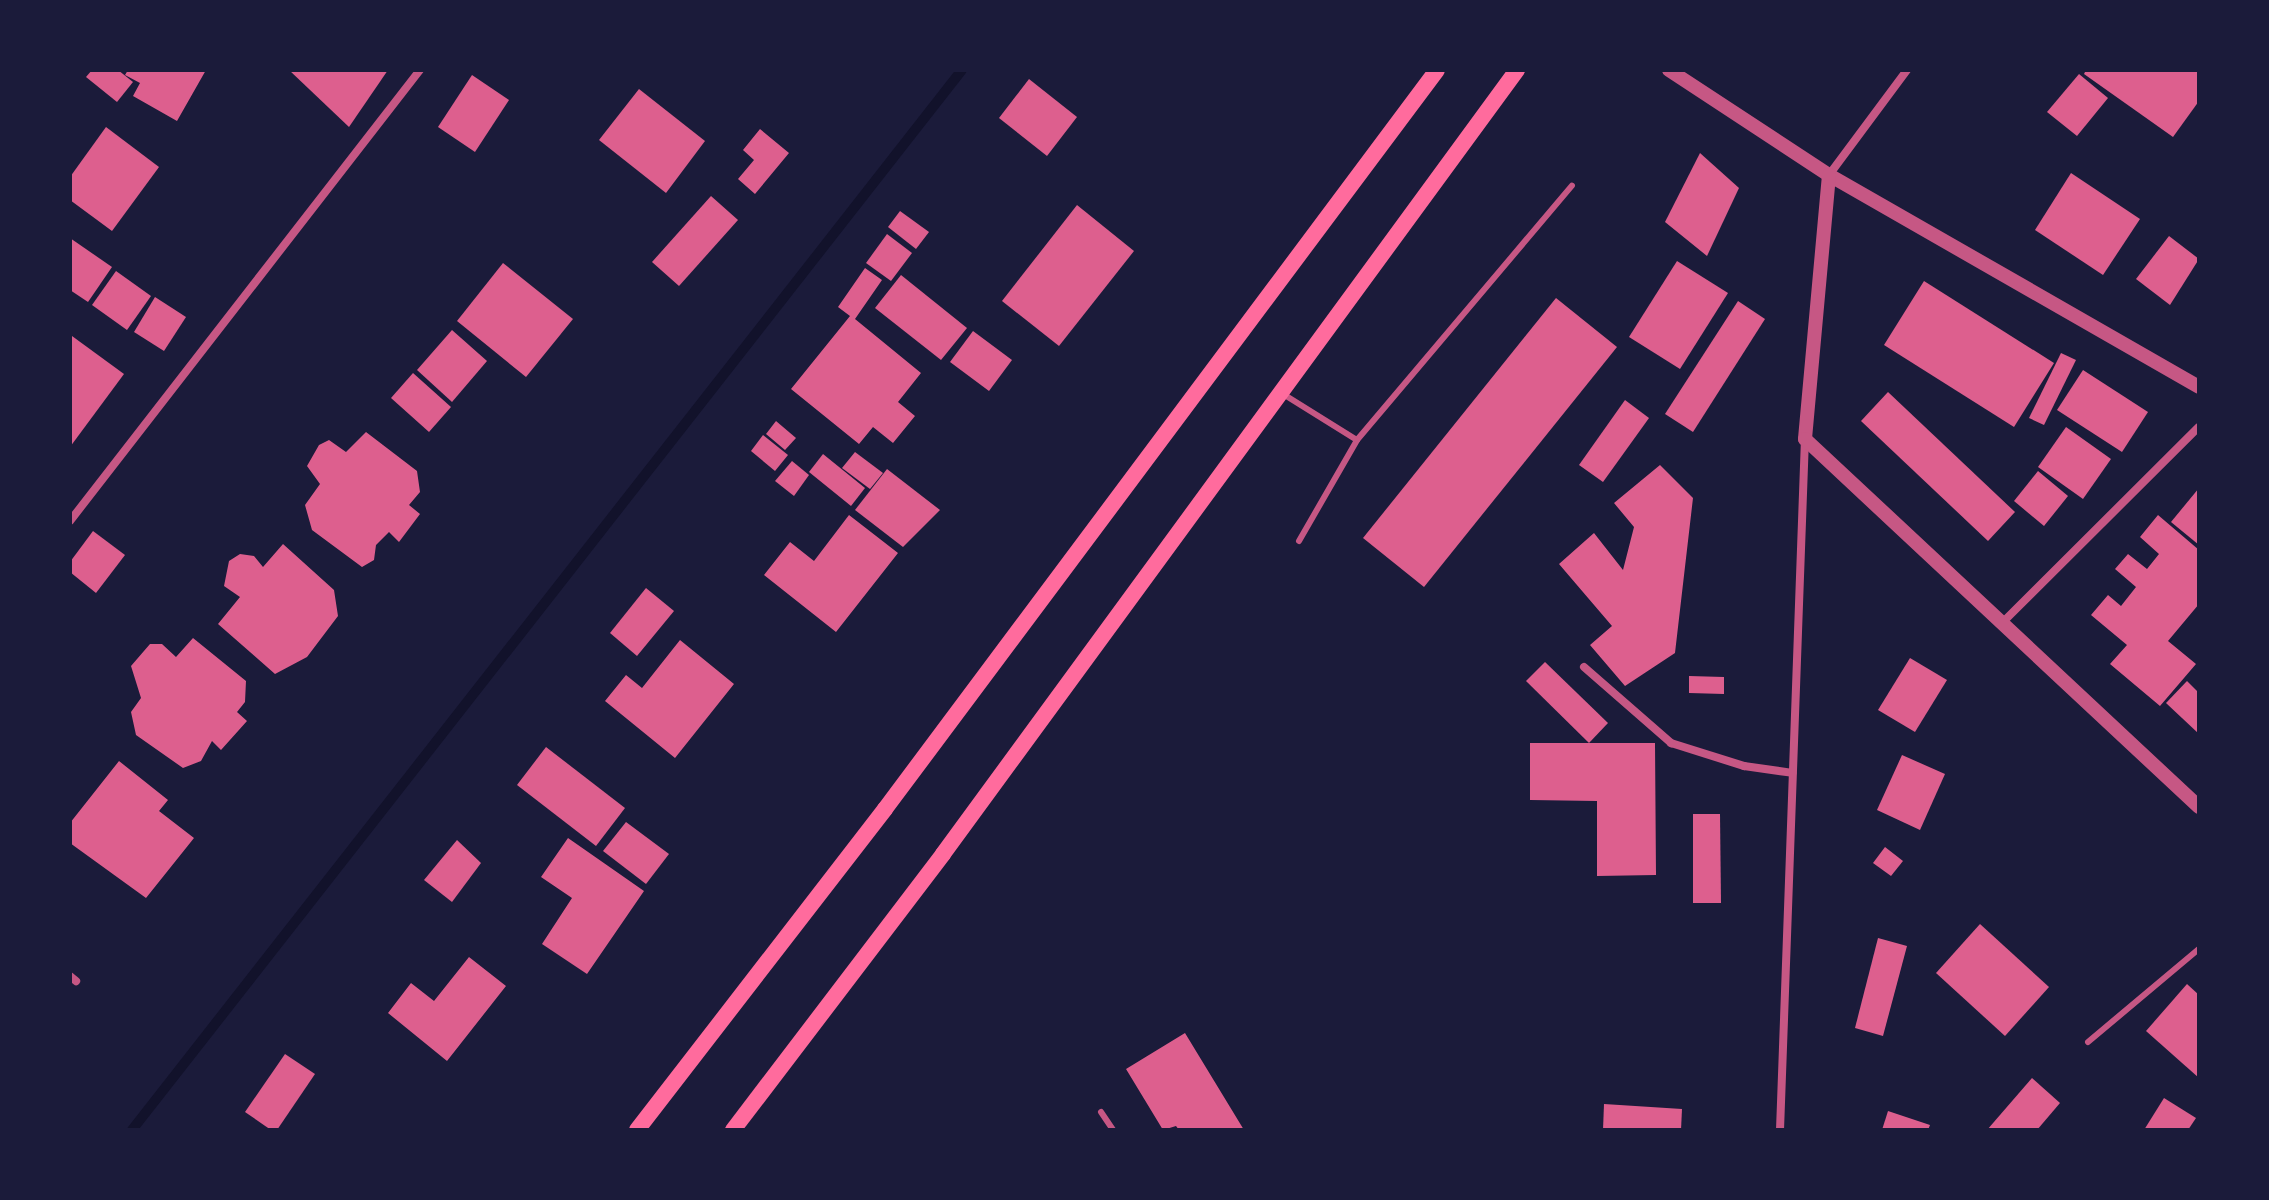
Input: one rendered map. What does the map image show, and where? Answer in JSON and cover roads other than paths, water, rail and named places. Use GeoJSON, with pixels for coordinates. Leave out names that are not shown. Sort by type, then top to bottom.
{"type":"FeatureCollection","features":[{"type":"Feature","properties":{"kind":"main road"},"geometry":{"type":"LineString","coordinates":[[637,1130],[885,809],[1437,70]]}},
{"type":"Feature","properties":{"kind":"main road"},"geometry":{"type":"LineString","coordinates":[[733,1130],[1517,70]]}},
{"type":"Feature","properties":{"kind":"street"},"geometry":{"type":"LineString","coordinates":[[70,521],[420,70]]}},
{"type":"Feature","properties":{"kind":"street"},"geometry":{"type":"LineString","coordinates":[[1669,70],[1829,175],[2199,387]]}},
{"type":"Feature","properties":{"kind":"street"},"geometry":{"type":"LineString","coordinates":[[1780,1130],[1805,439],[1829,175],[1907,70]]}},
{"type":"Feature","properties":{"kind":"street"},"geometry":{"type":"LineString","coordinates":[[2003,622],[2199,427]]}},
{"type":"Feature","properties":{"kind":"street"},"geometry":{"type":"LineString","coordinates":[[1805,439],[2199,807]]}},
{"type":"Feature","properties":{"kind":"street"},"geometry":{"type":"LineString","coordinates":[[1584,667],[1671,743],[1744,766],[1793,773]]}},
{"type":"Feature","properties":{"kind":"lane"},"geometry":{"type":"LineString","coordinates":[[1299,541],[1357,440],[1572,186]]}},
{"type":"Feature","properties":{"kind":"lane"},"geometry":{"type":"LineString","coordinates":[[1280,393],[1357,440]]}},
{"type":"Feature","properties":{"kind":"lane"},"geometry":{"type":"LineString","coordinates":[[2088,1042],[2199,949]]}},
{"type":"Feature","properties":{"kind":"lane"},"geometry":{"type":"LineString","coordinates":[[1101,1112],[1113,1130]]}},
{"type":"Feature","properties":{"kind":"waterway"},"geometry":{"type":"LineString","coordinates":[[132,1130],[962,70]]}}]}
